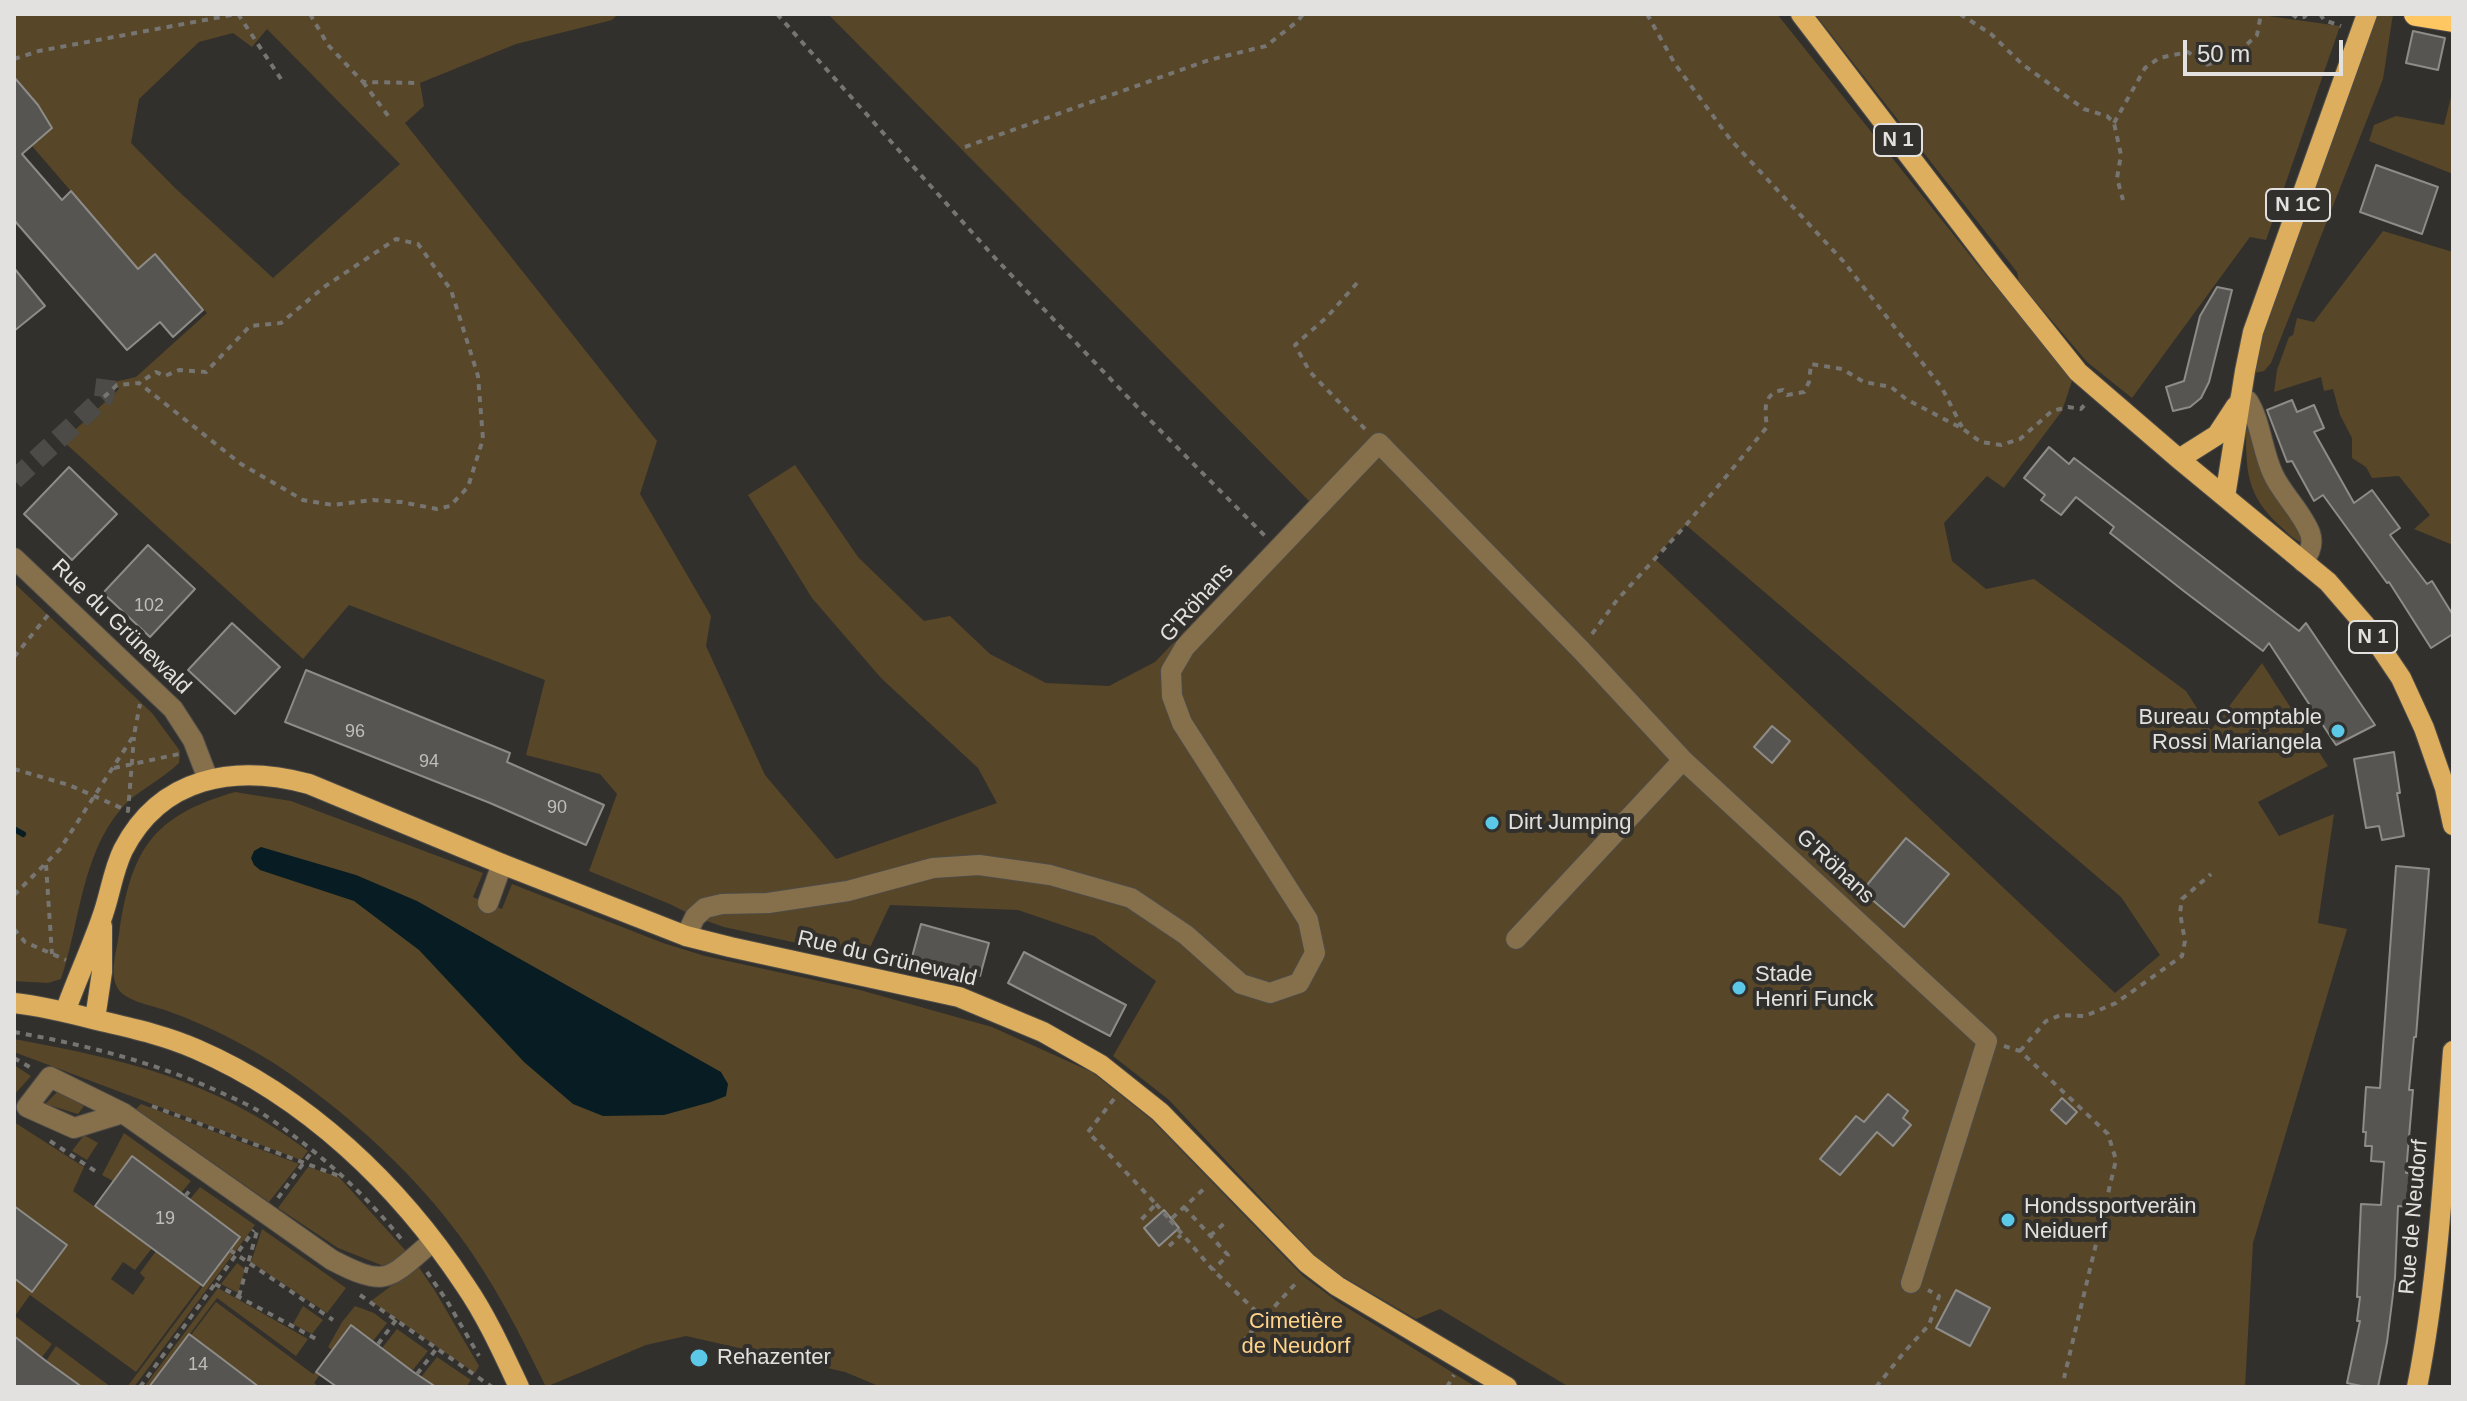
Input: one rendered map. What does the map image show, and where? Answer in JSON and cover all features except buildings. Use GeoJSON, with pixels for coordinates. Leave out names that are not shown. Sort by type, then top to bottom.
{"type":"FeatureCollection","features":[{"type":"Feature","properties":{"kind":"highway"},"geometry":{"type":"LineString","coordinates":[[2416,14],[2453,20]]}},
{"type":"Feature","properties":{"kind":"main road","name":"N 1"},"geometry":{"type":"LineString","coordinates":[[1801,14],[2078,372],[2328,582],[2366,626],[2401,678],[2436,760],[2453,825]]}},
{"type":"Feature","properties":{"kind":"main road","name":"N 1C"},"geometry":{"type":"LineString","coordinates":[[2225,497],[2253,332],[2367,14]]}},
{"type":"Feature","properties":{"kind":"main road","name":"N 1C"},"geometry":{"type":"LineString","coordinates":[[2179,459],[2217,435],[2240,399]]}},
{"type":"Feature","properties":{"kind":"main road","name":"Rue du Grünewald"},"geometry":{"type":"LineString","coordinates":[[65,1012],[102,918],[113,873],[124,847],[140,824],[160,805],[208,779],[259,774],[283,777],[309,784],[686,936],[959,997],[1043,1032],[1101,1065],[1160,1112],[1307,1263],[1337,1286],[1507,1387]]}},
{"type":"Feature","properties":{"kind":"main road","name":"Rue du Grünewald"},"geometry":{"type":"LineString","coordinates":[[95,1019],[102,972],[102,918]]}},
{"type":"Feature","properties":{"kind":"main road"},"geometry":{"type":"LineString","coordinates":[[14,1003],[158,1035],[197,1050],[271,1088],[373,1170],[433,1241],[466,1286],[519,1387]]}},
{"type":"Feature","properties":{"kind":"main road","name":"Rue de Neudorf"},"geometry":{"type":"LineString","coordinates":[[2417,1387],[2434,1278],[2453,1051]]}},
{"type":"Feature","properties":{"kind":"street"},"geometry":{"type":"LineString","coordinates":[[2240,399],[2248,401],[2253,410],[2273,475],[2311,534],[2311,550],[2303,562]]}},
{"type":"Feature","properties":{"kind":"street","name":"G'Röhans"},"geometry":{"type":"LineString","coordinates":[[686,936],[695,917],[705,908],[722,904],[768,903],[848,891],[933,868],[979,865],[1050,875],[1131,898],[1186,935],[1241,984],[1270,993],[1299,983],[1315,953],[1308,920],[1182,723],[1172,696],[1171,671],[1185,647],[1379,443],[1581,650],[1683,760],[1987,1041]]}},
{"type":"Feature","properties":{"kind":"street","name":"Rue du Grünewald"},"geometry":{"type":"LineString","coordinates":[[14,558],[173,709],[193,740],[208,779]]}},
{"type":"Feature","properties":{"kind":"street"},"geometry":{"type":"LineString","coordinates":[[1516,939],[1683,760]]}},
{"type":"Feature","properties":{"kind":"street"},"geometry":{"type":"LineString","coordinates":[[488,903],[502,864]]}},
{"type":"Feature","properties":{"kind":"street"},"geometry":{"type":"LineString","coordinates":[[1911,1283],[1987,1041]]}},
{"type":"Feature","properties":{"kind":"street"},"geometry":{"type":"LineString","coordinates":[[123,1113],[332,1260],[362,1275],[377,1279],[395,1272],[433,1241]]}},
{"type":"Feature","properties":{"kind":"path"},"geometry":{"type":"LineString","coordinates":[[14,59],[39,51],[237,14],[281,79]]}},
{"type":"Feature","properties":{"kind":"path"},"geometry":{"type":"LineString","coordinates":[[310,14],[328,45],[363,82],[389,117]]}},
{"type":"Feature","properties":{"kind":"path"},"geometry":{"type":"LineString","coordinates":[[777,14],[995,258],[1279,550]]}},
{"type":"Feature","properties":{"kind":"path"},"geometry":{"type":"LineString","coordinates":[[965,147],[1209,60],[1266,46],[1303,14]]}},
{"type":"Feature","properties":{"kind":"path"},"geometry":{"type":"LineString","coordinates":[[1647,14],[1675,64],[1730,139],[1844,262],[1942,388],[1963,429]]}},
{"type":"Feature","properties":{"kind":"path"},"geometry":{"type":"LineString","coordinates":[[1960,14],[1991,34],[2022,64],[2084,109],[2107,116],[2114,123],[2121,155],[2117,178],[2123,200]]}},
{"type":"Feature","properties":{"kind":"path"},"geometry":{"type":"LineString","coordinates":[[2114,123],[2145,68],[2159,58],[2188,52],[2205,65],[2231,59],[2257,35],[2261,14]]}},
{"type":"Feature","properties":{"kind":"path"},"geometry":{"type":"LineString","coordinates":[[2292,14],[2297,18],[2307,14]]}},
{"type":"Feature","properties":{"kind":"path"},"geometry":{"type":"LineString","coordinates":[[2320,14],[2324,20],[2340,26]]}},
{"type":"Feature","properties":{"kind":"path"},"geometry":{"type":"LineString","coordinates":[[363,82],[420,83]]}},
{"type":"Feature","properties":{"kind":"path"},"geometry":{"type":"LineString","coordinates":[[104,397],[117,385],[139,383],[156,372],[165,376],[179,370],[206,372],[250,326],[281,323],[324,287],[396,239],[418,244],[451,290],[478,376],[483,439],[468,487],[450,506],[437,509],[373,500],[333,505],[303,500],[241,464],[139,383]]}},
{"type":"Feature","properties":{"kind":"path"},"geometry":{"type":"LineString","coordinates":[[1357,283],[1327,317],[1295,345],[1310,372],[1379,443]]}},
{"type":"Feature","properties":{"kind":"path"},"geometry":{"type":"LineString","coordinates":[[1581,650],[1617,600],[1686,525],[1767,427],[1765,404],[1772,394],[1778,390],[1783,390],[1787,395],[1804,392],[1809,382],[1811,364],[1842,369],[1864,382],[1891,387],[1906,399],[1981,442],[2001,445],[2020,439],[2052,411],[2068,407],[2081,409],[2098,390]]}},
{"type":"Feature","properties":{"kind":"path"},"geometry":{"type":"LineString","coordinates":[[14,657],[60,601]]}},
{"type":"Feature","properties":{"kind":"path"},"geometry":{"type":"LineString","coordinates":[[14,769],[69,785],[128,811],[134,735],[145,682]]}},
{"type":"Feature","properties":{"kind":"path"},"geometry":{"type":"LineString","coordinates":[[14,895],[60,849],[134,735]]}},
{"type":"Feature","properties":{"kind":"path"},"geometry":{"type":"LineString","coordinates":[[113,768],[186,752]]}},
{"type":"Feature","properties":{"kind":"path"},"geometry":{"type":"LineString","coordinates":[[46,863],[52,954]]}},
{"type":"Feature","properties":{"kind":"path"},"geometry":{"type":"LineString","coordinates":[[2020,1051],[2046,1021],[2061,1015],[2085,1016],[2116,1003],[2182,956],[2185,941],[2180,913],[2182,899],[2211,874]]}},
{"type":"Feature","properties":{"kind":"path"},"geometry":{"type":"LineString","coordinates":[[14,929],[25,942],[71,962]]}},
{"type":"Feature","properties":{"kind":"path"},"geometry":{"type":"LineString","coordinates":[[14,1032],[60,1040],[189,1077],[255,1109],[313,1150],[383,1216],[447,1301],[484,1364]]}},
{"type":"Feature","properties":{"kind":"path"},"geometry":{"type":"LineString","coordinates":[[1987,1041],[2020,1051],[2108,1134],[2116,1160],[2064,1378]]}},
{"type":"Feature","properties":{"kind":"path"},"geometry":{"type":"LineString","coordinates":[[1125,1084],[1088,1132],[1213,1270],[1263,1318]]}},
{"type":"Feature","properties":{"kind":"path"},"geometry":{"type":"LineString","coordinates":[[123,1113],[139,1101],[344,1178]]}},
{"type":"Feature","properties":{"kind":"path"},"geometry":{"type":"LineString","coordinates":[[49,1141],[95,1171]]}},
{"type":"Feature","properties":{"kind":"path"},"geometry":{"type":"LineString","coordinates":[[266,1213],[313,1150]]}},
{"type":"Feature","properties":{"kind":"path"},"geometry":{"type":"LineString","coordinates":[[1170,1220],[1220,1173]]}},
{"type":"Feature","properties":{"kind":"path"},"geometry":{"type":"LineString","coordinates":[[1140,1221],[1156,1204]]}},
{"type":"Feature","properties":{"kind":"path"},"geometry":{"type":"LineString","coordinates":[[1184,1207],[1228,1255],[1213,1270]]}},
{"type":"Feature","properties":{"kind":"path"},"geometry":{"type":"LineString","coordinates":[[1210,1236],[1228,1220]]}},
{"type":"Feature","properties":{"kind":"path"},"geometry":{"type":"LineString","coordinates":[[140,1387],[258,1225],[239,1297]]}},
{"type":"Feature","properties":{"kind":"path"},"geometry":{"type":"LineString","coordinates":[[1169,1246],[1181,1235]]}},
{"type":"Feature","properties":{"kind":"path"},"geometry":{"type":"LineString","coordinates":[[230,1250],[333,1320]]}},
{"type":"Feature","properties":{"kind":"path"},"geometry":{"type":"LineString","coordinates":[[1242,1342],[1303,1276],[1307,1263]]}},
{"type":"Feature","properties":{"kind":"path"},"geometry":{"type":"LineString","coordinates":[[1876,1387],[1929,1325],[1939,1296],[1911,1283]]}},
{"type":"Feature","properties":{"kind":"path"},"geometry":{"type":"LineString","coordinates":[[215,1284],[318,1340]]}},
{"type":"Feature","properties":{"kind":"path"},"geometry":{"type":"LineString","coordinates":[[353,1291],[494,1387]]}},
{"type":"Feature","properties":{"kind":"path"},"geometry":{"type":"LineString","coordinates":[[378,1344],[396,1320]]}},
{"type":"Feature","properties":{"kind":"path"},"geometry":{"type":"LineString","coordinates":[[417,1374],[437,1348]]}},
{"type":"Feature","properties":{"kind":"path"},"geometry":{"type":"LineString","coordinates":[[1447,1387],[1454,1374]]}},
{"type":"Feature","properties":{"kind":"path"},"geometry":{"type":"LineString","coordinates":[[489,1376],[494,1387]]}},
{"type":"Feature","properties":{"kind":"path"},"geometry":{"type":"LineString","coordinates":[[478,1387],[483,1381]]}},
{"type":"Feature","properties":{"kind":"green space"},"geometry":{"type":"Polygon","coordinates":[[[14,14],[618,14],[612,20],[516,44],[420,83],[424,106],[405,123],[657,441],[640,494],[711,616],[706,646],[765,775],[836,859],[997,803],[978,768],[881,678],[812,598],[748,495],[795,465],[858,557],[924,621],[950,616],[990,654],[1046,683],[1109,686],[1155,662],[1309,501],[828,14],[1777,14],[1985,274],[2073,378],[2062,411],[2004,488],[1987,476],[1944,523],[1952,561],[1986,589],[2034,579],[2186,691],[2211,730],[2262,663],[2328,766],[2258,802],[2279,836],[2334,814],[2318,923],[2347,929],[2253,1243],[2245,1387],[1569,1387],[1440,1309],[1416,1319],[1340,1275],[1316,1257],[1169,1100],[1113,1056],[1156,981],[1094,936],[1018,910],[890,905],[865,958],[724,927],[589,871],[617,794],[600,774],[526,755],[545,680],[349,605],[303,659],[63,441],[119,389],[114,382],[136,377],[207,313],[155,254],[138,269],[32,146],[51,128],[38,105],[14,76],[14,14]],[[267,29],[252,47],[233,33],[199,42],[139,99],[131,143],[273,278],[400,164],[267,29]],[[1686,525],[1654,558],[2115,993],[2160,955],[2121,897],[1686,525]]]}},
{"type":"Feature","properties":{"kind":"green space"},"geometry":{"type":"Polygon","coordinates":[[[1815,14],[2254,14],[2340,26],[2266,240],[2250,237],[2132,398],[2087,362],[2019,282],[2017,272],[1815,14]]]}},
{"type":"Feature","properties":{"kind":"green space"},"geometry":{"type":"Polygon","coordinates":[[[2367,14],[2393,14],[2383,79],[2271,363],[2264,371],[2254,373],[2253,332],[2367,14]]]}},
{"type":"Feature","properties":{"kind":"green space"},"geometry":{"type":"Polygon","coordinates":[[[2453,89],[2453,174],[2369,141],[2374,125],[2396,116],[2444,125],[2453,89]]]}},
{"type":"Feature","properties":{"kind":"green space"},"geometry":{"type":"Polygon","coordinates":[[[2383,231],[2453,252],[2453,545],[2414,529],[2430,515],[2399,476],[2372,478],[2366,467],[2352,458],[2352,438],[2340,415],[2333,389],[2324,391],[2321,377],[2274,392],[2277,370],[2297,318],[2314,322],[2383,231]]]}},
{"type":"Feature","properties":{"kind":"green space"},"geometry":{"type":"Polygon","coordinates":[[[2248,428],[2305,535],[2304,543],[2268,514],[2254,493],[2248,471],[2248,428]]]}},
{"type":"Feature","properties":{"kind":"green space"},"geometry":{"type":"Polygon","coordinates":[[[14,583],[152,713],[180,751],[179,763],[127,803],[108,828],[89,869],[61,979],[48,983],[14,981],[14,583]]]}},
{"type":"Feature","properties":{"kind":"green space","name":"Cimetière de Neudorf"},"geometry":{"type":"Polygon","coordinates":[[[235,792],[291,801],[483,873],[473,897],[502,909],[512,884],[663,943],[705,956],[860,990],[992,1027],[1092,1072],[1152,1120],[1303,1276],[1338,1302],[1476,1387],[881,1387],[845,1372],[686,1336],[646,1345],[546,1387],[506,1309],[472,1253],[443,1214],[389,1155],[329,1103],[275,1064],[202,1025],[131,999],[117,987],[115,954],[124,905],[139,858],[150,840],[165,825],[184,812],[235,792]]]}},
{"type":"Feature","properties":{"kind":"green space"},"geometry":{"type":"Polygon","coordinates":[[[14,1039],[95,1055],[168,1076],[238,1106],[308,1151],[301,1160],[14,1052],[14,1039]]]}},
{"type":"Feature","properties":{"kind":"green space"},"geometry":{"type":"Polygon","coordinates":[[[14,1065],[31,1076],[14,1095],[14,1065]]]}},
{"type":"Feature","properties":{"kind":"green space"},"geometry":{"type":"Polygon","coordinates":[[[58,1091],[84,1106],[78,1114],[45,1104],[58,1091]]]}},
{"type":"Feature","properties":{"kind":"green space"},"geometry":{"type":"Polygon","coordinates":[[[141,1104],[299,1164],[269,1202],[136,1109],[141,1104]]]}},
{"type":"Feature","properties":{"kind":"green space"},"geometry":{"type":"Polygon","coordinates":[[[14,1122],[84,1167],[73,1191],[152,1248],[135,1270],[123,1262],[111,1279],[133,1295],[145,1278],[140,1273],[156,1251],[201,1285],[136,1372],[30,1295],[15,1316],[52,1344],[42,1357],[14,1336],[14,1278],[32,1292],[67,1246],[14,1206],[14,1122]]]}},
{"type":"Feature","properties":{"kind":"green space"},"geometry":{"type":"Polygon","coordinates":[[[124,1133],[191,1181],[181,1193],[113,1181],[102,1175],[124,1133]]]}},
{"type":"Feature","properties":{"kind":"green space"},"geometry":{"type":"Polygon","coordinates":[[[84,1135],[98,1143],[87,1160],[72,1151],[84,1135]]]}},
{"type":"Feature","properties":{"kind":"green space"},"geometry":{"type":"Polygon","coordinates":[[[308,1167],[339,1177],[406,1251],[386,1267],[338,1248],[278,1208],[308,1167]]]}},
{"type":"Feature","properties":{"kind":"green space"},"geometry":{"type":"Polygon","coordinates":[[[200,1187],[255,1225],[134,1387],[127,1387],[240,1237],[190,1199],[200,1187]]]}},
{"type":"Feature","properties":{"kind":"green space"},"geometry":{"type":"Polygon","coordinates":[[[262,1229],[346,1288],[327,1313],[251,1262],[262,1229]]]}},
{"type":"Feature","properties":{"kind":"green space"},"geometry":{"type":"Polygon","coordinates":[[[237,1263],[245,1269],[238,1293],[221,1284],[237,1263]]]}},
{"type":"Feature","properties":{"kind":"green space"},"geometry":{"type":"Polygon","coordinates":[[[418,1266],[479,1366],[475,1373],[371,1301],[418,1266]]]}},
{"type":"Feature","properties":{"kind":"green space"},"geometry":{"type":"Polygon","coordinates":[[[218,1288],[308,1339],[296,1356],[217,1298],[150,1387],[144,1387],[218,1288]]]}},
{"type":"Feature","properties":{"kind":"green space"},"geometry":{"type":"Polygon","coordinates":[[[216,1302],[313,1374],[320,1374],[314,1383],[319,1387],[259,1387],[191,1335],[216,1302]]]}},
{"type":"Feature","properties":{"kind":"green space"},"geometry":{"type":"Polygon","coordinates":[[[303,1306],[323,1320],[312,1334],[293,1324],[303,1306]]]}},
{"type":"Feature","properties":{"kind":"green space"},"geometry":{"type":"Polygon","coordinates":[[[355,1306],[374,1313],[387,1323],[373,1341],[351,1325],[332,1350],[328,1347],[355,1306]]]}},
{"type":"Feature","properties":{"kind":"green space"},"geometry":{"type":"Polygon","coordinates":[[[397,1329],[428,1351],[412,1371],[382,1348],[397,1329]]]}},
{"type":"Feature","properties":{"kind":"green space"},"geometry":{"type":"Polygon","coordinates":[[[56,1346],[111,1387],[82,1387],[46,1361],[56,1346]]]}},
{"type":"Feature","properties":{"kind":"green space"},"geometry":{"type":"Polygon","coordinates":[[[437,1357],[471,1380],[466,1387],[434,1387],[421,1377],[437,1357]]]}},
{"type":"Feature","properties":{"kind":"water"},"geometry":{"type":"Polygon","coordinates":[[[261,847],[356,875],[417,901],[721,1072],[728,1084],[726,1096],[664,1115],[603,1116],[573,1104],[524,1062],[419,950],[354,901],[260,870],[251,858],[254,851],[261,847]]]}},
{"type":"Feature","properties":{"kind":"waterway"},"geometry":{"type":"LineString","coordinates":[[14,829],[23,834]]}},
{"type":"Feature","properties":{"kind":"tunnel"},"geometry":{"type":"LineString","coordinates":[[14,480],[104,397],[107,374]]}},
{"type":"Feature","properties":{"kind":"place","name":"Bureau Comptable Rossi Mariangela"},"geometry":{"type":"Point","coordinates":[2338,731]}},
{"type":"Feature","properties":{"kind":"place","name":"Dirt Jumping"},"geometry":{"type":"Point","coordinates":[1492,823]}},
{"type":"Feature","properties":{"kind":"place","name":"Stade Henri Funck"},"geometry":{"type":"Point","coordinates":[1739,988]}},
{"type":"Feature","properties":{"kind":"place","name":"Hondssportveräin Neiduerf"},"geometry":{"type":"Point","coordinates":[2008,1220]}},
{"type":"Feature","properties":{"kind":"place","name":"Rehazenter"},"geometry":{"type":"Point","coordinates":[699,1358]}}]}
